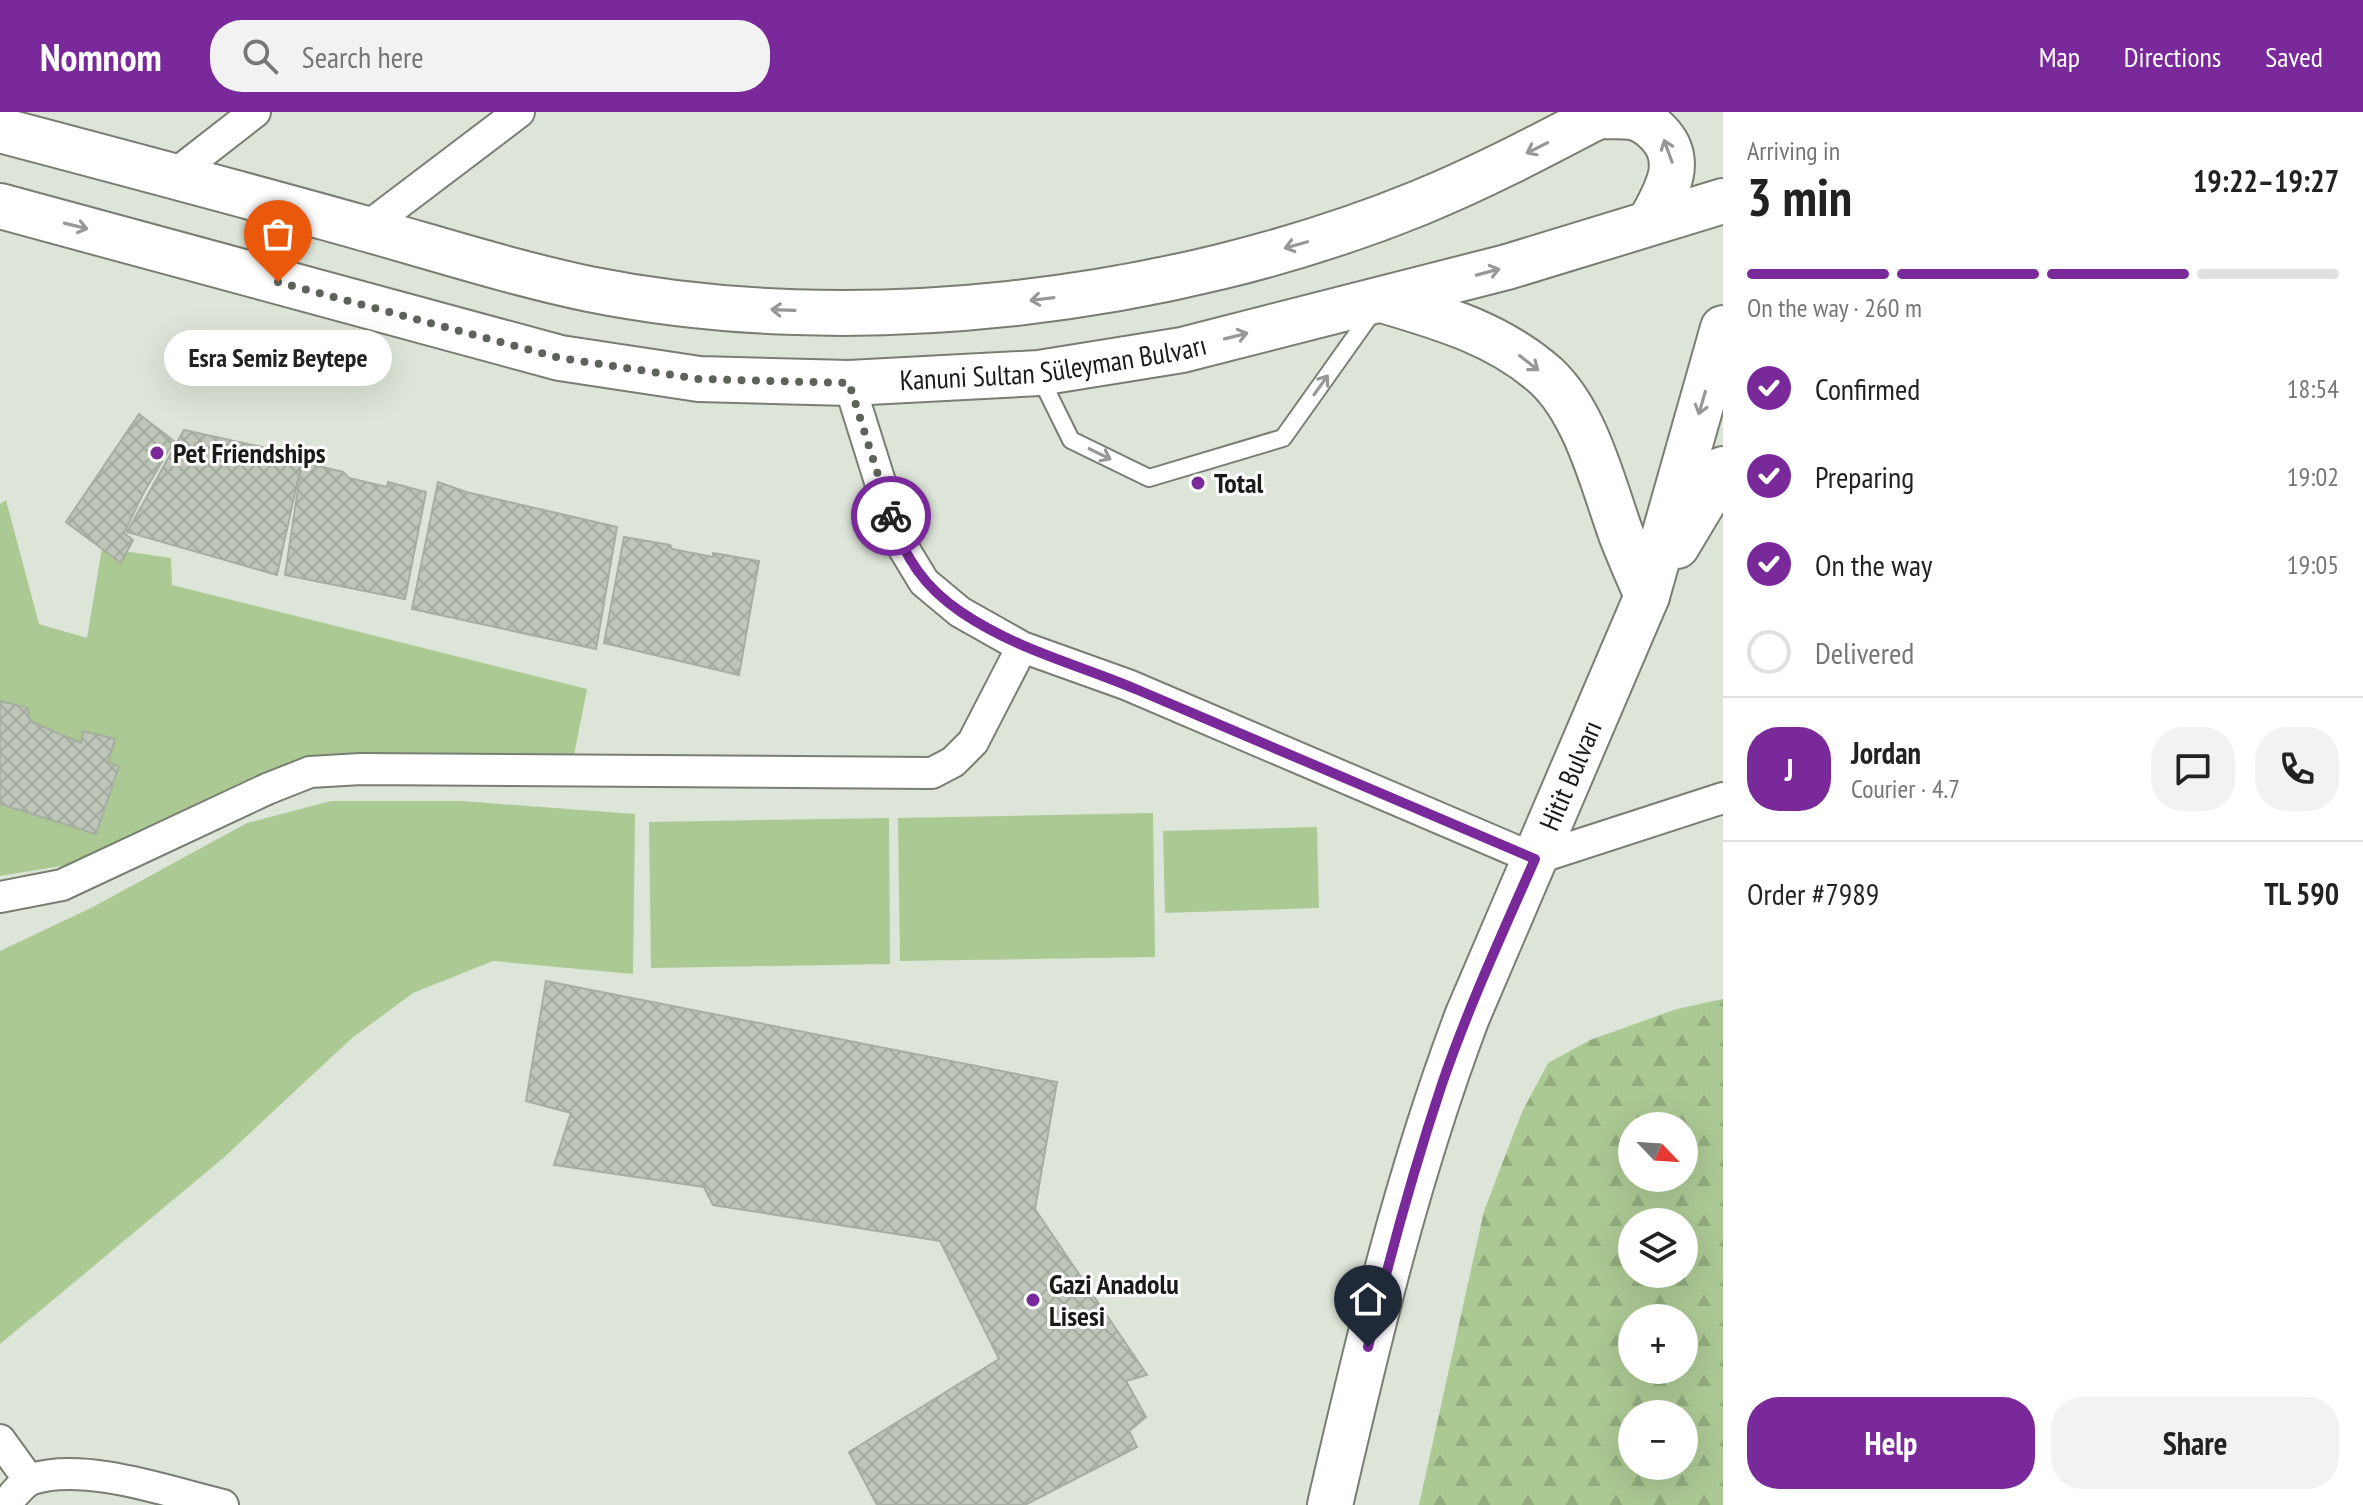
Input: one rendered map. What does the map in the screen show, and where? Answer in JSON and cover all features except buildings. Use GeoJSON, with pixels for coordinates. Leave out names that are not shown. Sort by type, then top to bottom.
{"type":"FeatureCollection","features":[{"type":"Feature","properties":{"kind":"main road"},"geometry":{"type":"LineString","coordinates":[[0,130],[174,175],[527,274],[588,288],[715,306],[833,311],[993,305],[1202,271],[1320,238],[1429,199],[1602,114],[1636,118],[1656,129],[1669,145],[1673,165],[1669,187],[1650,222]]}},
{"type":"Feature","properties":{"kind":"main road","name":"Kanuni Sultan Süleyman Bulvarı"},"geometry":{"type":"LineString","coordinates":[[0,206],[560,358],[699,379],[849,383],[1039,373],[1182,350],[1507,267],[1723,201]]}},
{"type":"Feature","properties":{"kind":"main road"},"geometry":{"type":"LineString","coordinates":[[1382,300],[1469,328],[1502,343],[1548,378],[1571,409],[1588,443],[1647,596]]}},
{"type":"Feature","properties":{"kind":"main road","name":"Hitit Bulvarı"},"geometry":{"type":"LineString","coordinates":[[1330,1505],[1387,1266],[1442,1083],[1467,1017],[1647,596],[1723,328]]}},
{"type":"Feature","properties":{"kind":"main road","name":"Hitit Bulvarı"},"geometry":{"type":"LineString","coordinates":[[1647,596],[1723,469]]}},
{"type":"Feature","properties":{"kind":"street"},"geometry":{"type":"LineString","coordinates":[[174,175],[255,112]]}},
{"type":"Feature","properties":{"kind":"street"},"geometry":{"type":"LineString","coordinates":[[366,228],[519,112]]}},
{"type":"Feature","properties":{"kind":"street"},"geometry":{"type":"LineString","coordinates":[[849,383],[898,539],[924,582],[960,612],[1022,647],[1128,685],[1535,859],[1723,798]]}},
{"type":"Feature","properties":{"kind":"street"},"geometry":{"type":"LineString","coordinates":[[0,897],[62,885],[310,772],[376,769],[932,773],[953,762],[973,742],[1022,647]]}},
{"type":"Feature","properties":{"kind":"street"},"geometry":{"type":"LineString","coordinates":[[0,1440],[29,1480]]}},
{"type":"Feature","properties":{"kind":"street"},"geometry":{"type":"LineString","coordinates":[[5,1505],[29,1480],[78,1474],[223,1505]]}},
{"type":"Feature","properties":{"kind":"lane"},"geometry":{"type":"LineString","coordinates":[[1039,373],[1071,440],[1149,478],[1283,438],[1382,300]]}},
{"type":"Feature","properties":{"kind":"green space"},"geometry":{"type":"Polygon","coordinates":[[[6,500],[39,624],[87,638],[102,548],[171,558],[172,585],[587,689],[573,760],[312,763],[244,781],[74,864],[0,876],[0,504],[6,500]]]}},
{"type":"Feature","properties":{"kind":"green space"},"geometry":{"type":"Polygon","coordinates":[[[331,801],[461,801],[635,814],[633,974],[493,961],[413,993],[352,1038],[221,1160],[0,1344],[0,951],[93,907],[247,823],[331,801]]]}},
{"type":"Feature","properties":{"kind":"green space"},"geometry":{"type":"Polygon","coordinates":[[[1153,813],[1155,957],[900,961],[898,818],[1153,813]]]}},
{"type":"Feature","properties":{"kind":"green space"},"geometry":{"type":"Polygon","coordinates":[[[889,818],[890,964],[651,968],[649,822],[889,818]]]}},
{"type":"Feature","properties":{"kind":"green space"},"geometry":{"type":"Polygon","coordinates":[[[1317,827],[1319,908],[1165,913],[1163,831],[1317,827]]]}},
{"type":"Feature","properties":{"kind":"green space"},"geometry":{"type":"Polygon","coordinates":[[[1723,999],[1723,1505],[1419,1505],[1484,1211],[1522,1112],[1548,1063],[1590,1040],[1677,1009],[1723,999]]]}},
{"type":"Feature","properties":{"kind":"way so far"},"geometry":{"type":"LineString","coordinates":[[278,282],[560,358],[699,379],[849,383],[891,516]]}},
{"type":"Feature","properties":{"kind":"place","name":"Esra Semiz Beytepe"},"geometry":{"type":"Point","coordinates":[278,282]}},
{"type":"Feature","properties":{"kind":"place","name":"Pet Friendships"},"geometry":{"type":"Point","coordinates":[157,453]}},
{"type":"Feature","properties":{"kind":"place","name":"Total"},"geometry":{"type":"Point","coordinates":[1198,483]}},
{"type":"Feature","properties":{"kind":"place","name":"Gazi Anadolu Lisesi"},"geometry":{"type":"Point","coordinates":[1033,1300]}},
{"type":"Feature","properties":{"kind":"route"},"geometry":{"type":"LineString","coordinates":[[891,516],[898,539],[924,582],[960,612],[1022,647],[1128,685],[1535,859],[1442,1083],[1403,1208],[1368,1347]]}}]}
